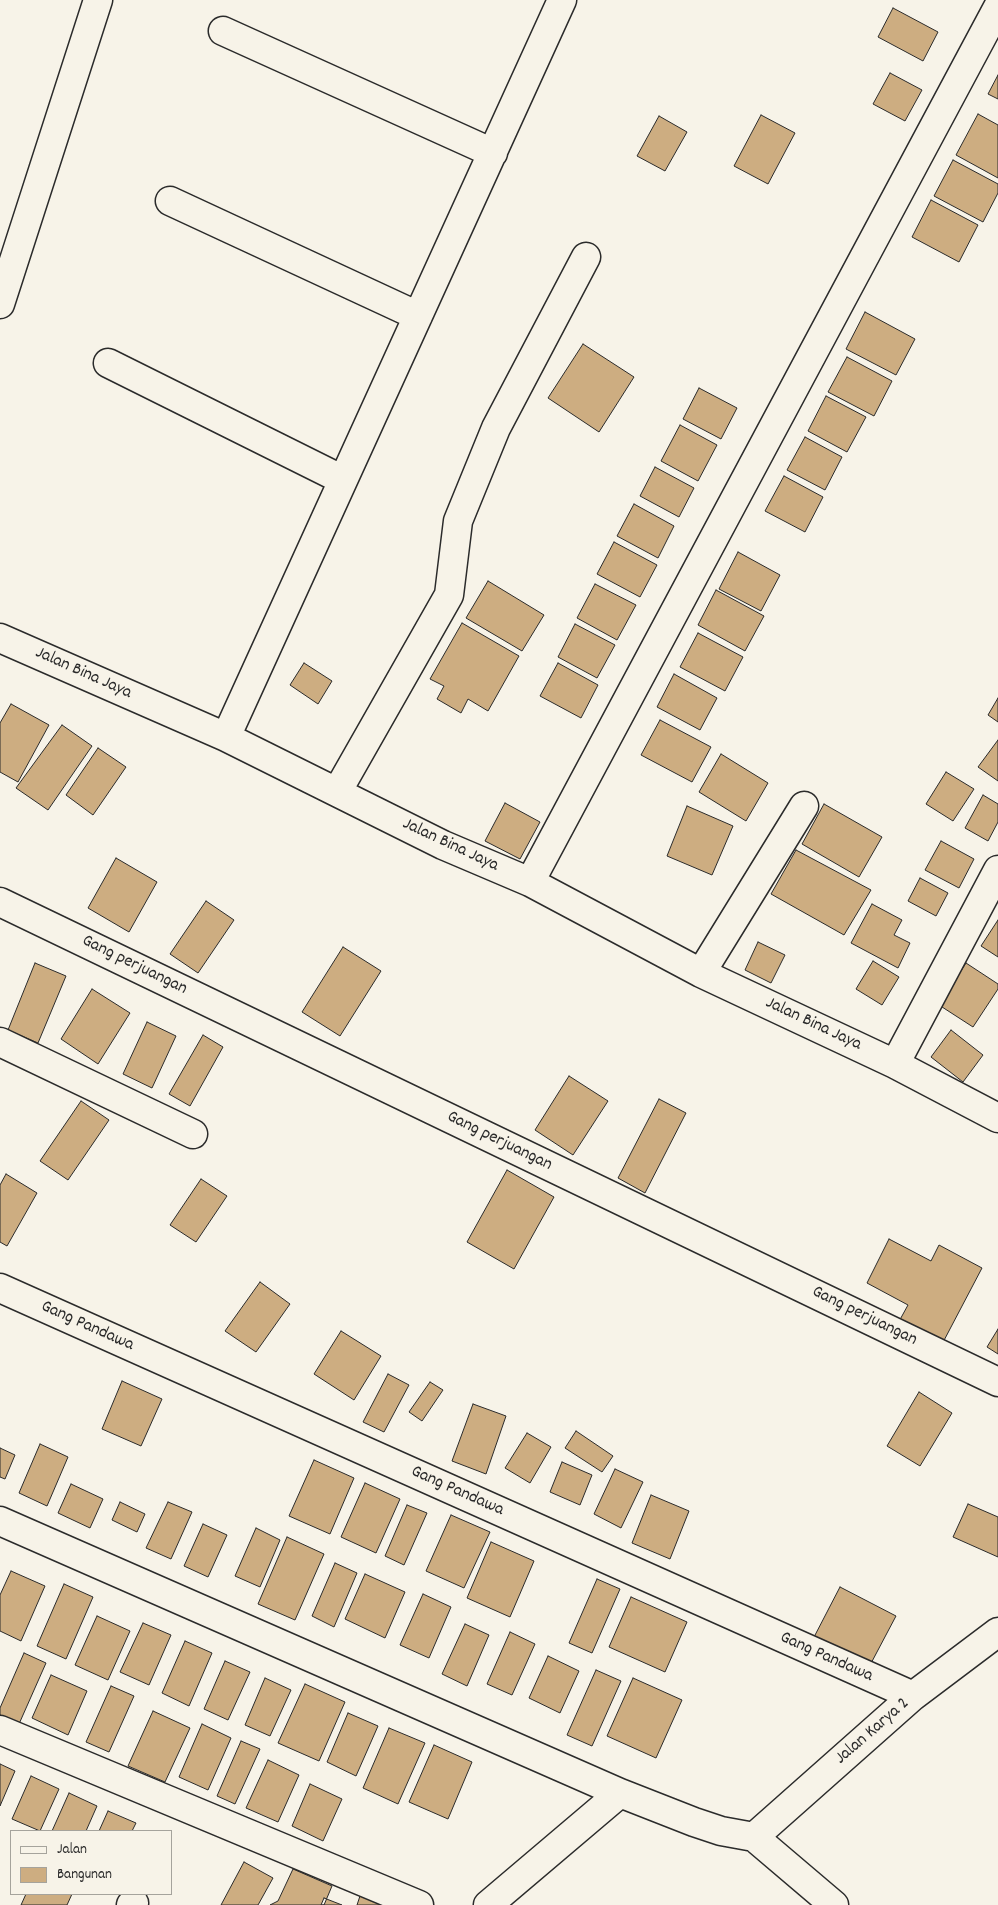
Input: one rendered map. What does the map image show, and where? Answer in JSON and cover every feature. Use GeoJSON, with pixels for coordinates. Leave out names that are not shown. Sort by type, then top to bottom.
{"type":"FeatureCollection","features":[{"type":"Feature","properties":{"kind":"street"},"geometry":{"type":"LineString","coordinates":[[0,304],[98,0]]}},
{"type":"Feature","properties":{"kind":"street"},"geometry":{"type":"LineString","coordinates":[[226,737],[562,0]]}},
{"type":"Feature","properties":{"kind":"street"},"geometry":{"type":"LineString","coordinates":[[530,882],[998,7]]}},
{"type":"Feature","properties":{"kind":"street"},"geometry":{"type":"LineString","coordinates":[[224,31],[493,153]]}},
{"type":"Feature","properties":{"kind":"street"},"geometry":{"type":"LineString","coordinates":[[170,201],[418,316]]}},
{"type":"Feature","properties":{"kind":"street"},"geometry":{"type":"LineString","coordinates":[[337,792],[449,595],[458,521],[496,428],[586,257]]}},
{"type":"Feature","properties":{"kind":"street"},"geometry":{"type":"LineString","coordinates":[[108,363],[343,480]]}},
{"type":"Feature","properties":{"kind":"street","name":"Jalan Bina Jaya"},"geometry":{"type":"LineString","coordinates":[[0,639],[226,737],[443,845],[530,882],[701,973],[895,1064],[998,1118]]}},
{"type":"Feature","properties":{"kind":"street"},"geometry":{"type":"LineString","coordinates":[[701,973],[804,806]]}},
{"type":"Feature","properties":{"kind":"street"},"geometry":{"type":"LineString","coordinates":[[895,1064],[998,870]]}},
{"type":"Feature","properties":{"kind":"street","name":"Gang perjuangan"},"geometry":{"type":"LineString","coordinates":[[0,902],[998,1382]]}},
{"type":"Feature","properties":{"kind":"street"},"geometry":{"type":"LineString","coordinates":[[0,1042],[193,1134]]}},
{"type":"Feature","properties":{"kind":"street","name":"Gang Pandawa"},"geometry":{"type":"LineString","coordinates":[[0,1288],[914,1696]]}},
{"type":"Feature","properties":{"kind":"street"},"geometry":{"type":"LineString","coordinates":[[0,1521],[620,1793],[712,1828],[754,1837],[834,1905]]}},
{"type":"Feature","properties":{"kind":"street","name":"Jalan Karya 2"},"geometry":{"type":"LineString","coordinates":[[754,1837],[914,1696],[998,1632]]}},
{"type":"Feature","properties":{"kind":"street"},"geometry":{"type":"LineString","coordinates":[[0,1730],[419,1905]]}},
{"type":"Feature","properties":{"kind":"street"},"geometry":{"type":"LineString","coordinates":[[488,1905],[620,1793]]}},
{"type":"Feature","properties":{"kind":"building"},"geometry":{"type":"Polygon","coordinates":[[[893,8],[938,32],[923,61],[878,37],[893,8]]]}},
{"type":"Feature","properties":{"kind":"building"},"geometry":{"type":"Polygon","coordinates":[[[890,73],[922,90],[905,121],[873,104],[890,73]]]}},
{"type":"Feature","properties":{"kind":"building"},"geometry":{"type":"Polygon","coordinates":[[[998,75],[998,99],[988,94],[998,75]]]}},
{"type":"Feature","properties":{"kind":"building"},"geometry":{"type":"Polygon","coordinates":[[[978,114],[998,125],[998,178],[956,155],[978,114]]]}},
{"type":"Feature","properties":{"kind":"building"},"geometry":{"type":"Polygon","coordinates":[[[761,115],[795,133],[768,184],[734,166],[761,115]]]}},
{"type":"Feature","properties":{"kind":"building"},"geometry":{"type":"Polygon","coordinates":[[[659,116],[687,132],[665,171],[637,156],[659,116]]]}},
{"type":"Feature","properties":{"kind":"building"},"geometry":{"type":"Polygon","coordinates":[[[953,160],[998,184],[998,193],[983,222],[934,196],[953,160]]]}},
{"type":"Feature","properties":{"kind":"building"},"geometry":{"type":"Polygon","coordinates":[[[931,200],[978,225],[959,262],[912,237],[931,200]]]}},
{"type":"Feature","properties":{"kind":"building"},"geometry":{"type":"Polygon","coordinates":[[[865,312],[915,339],[896,375],[846,349],[865,312]]]}},
{"type":"Feature","properties":{"kind":"building"},"geometry":{"type":"Polygon","coordinates":[[[583,344],[634,377],[599,432],[548,398],[583,344]]]}},
{"type":"Feature","properties":{"kind":"building"},"geometry":{"type":"Polygon","coordinates":[[[847,357],[892,381],[874,416],[828,392],[847,357]]]}},
{"type":"Feature","properties":{"kind":"building"},"geometry":{"type":"Polygon","coordinates":[[[699,388],[737,408],[721,439],[683,419],[699,388]]]}},
{"type":"Feature","properties":{"kind":"building"},"geometry":{"type":"Polygon","coordinates":[[[826,396],[866,417],[847,452],[808,431],[826,396]]]}},
{"type":"Feature","properties":{"kind":"building"},"geometry":{"type":"Polygon","coordinates":[[[680,425],[717,445],[698,481],[661,461],[680,425]]]}},
{"type":"Feature","properties":{"kind":"building"},"geometry":{"type":"Polygon","coordinates":[[[805,437],[842,457],[825,490],[787,470],[805,437]]]}},
{"type":"Feature","properties":{"kind":"building"},"geometry":{"type":"Polygon","coordinates":[[[655,467],[694,488],[679,517],[640,496],[655,467]]]}},
{"type":"Feature","properties":{"kind":"building"},"geometry":{"type":"Polygon","coordinates":[[[784,476],[823,497],[805,532],[765,511],[784,476]]]}},
{"type":"Feature","properties":{"kind":"building"},"geometry":{"type":"Polygon","coordinates":[[[634,504],[674,526],[658,558],[617,536],[634,504]]]}},
{"type":"Feature","properties":{"kind":"building"},"geometry":{"type":"Polygon","coordinates":[[[614,542],[657,565],[640,597],[597,574],[614,542]]]}},
{"type":"Feature","properties":{"kind":"building"},"geometry":{"type":"Polygon","coordinates":[[[738,552],[780,575],[761,611],[719,589],[738,552]]]}},
{"type":"Feature","properties":{"kind":"building"},"geometry":{"type":"Polygon","coordinates":[[[488,581],[544,615],[522,651],[466,618],[488,581]]]}},
{"type":"Feature","properties":{"kind":"building"},"geometry":{"type":"Polygon","coordinates":[[[595,584],[636,605],[617,640],[577,618],[595,584]]]}},
{"type":"Feature","properties":{"kind":"building"},"geometry":{"type":"Polygon","coordinates":[[[716,590],[764,616],[745,651],[698,625],[716,590]]]}},
{"type":"Feature","properties":{"kind":"building"},"geometry":{"type":"Polygon","coordinates":[[[462,623],[519,656],[488,711],[468,699],[461,713],[437,699],[444,686],[430,679],[462,623]]]}},
{"type":"Feature","properties":{"kind":"building"},"geometry":{"type":"Polygon","coordinates":[[[575,624],[615,645],[597,678],[558,657],[575,624]]]}},
{"type":"Feature","properties":{"kind":"building"},"geometry":{"type":"Polygon","coordinates":[[[698,633],[743,657],[725,691],[680,667],[698,633]]]}},
{"type":"Feature","properties":{"kind":"building"},"geometry":{"type":"Polygon","coordinates":[[[304,663],[332,681],[318,704],[290,685],[304,663]]]}},
{"type":"Feature","properties":{"kind":"building"},"geometry":{"type":"Polygon","coordinates":[[[558,663],[598,685],[581,718],[540,696],[558,663]]]}},
{"type":"Feature","properties":{"kind":"building"},"geometry":{"type":"Polygon","coordinates":[[[674,674],[717,698],[700,730],[657,707],[674,674]]]}},
{"type":"Feature","properties":{"kind":"building"},"geometry":{"type":"Polygon","coordinates":[[[998,698],[998,722],[988,715],[998,698]]]}},
{"type":"Feature","properties":{"kind":"building"},"geometry":{"type":"Polygon","coordinates":[[[11,704],[49,725],[18,782],[0,772],[0,723],[11,704]]]}},
{"type":"Feature","properties":{"kind":"building"},"geometry":{"type":"Polygon","coordinates":[[[660,720],[711,747],[692,782],[641,755],[660,720]]]}},
{"type":"Feature","properties":{"kind":"building"},"geometry":{"type":"Polygon","coordinates":[[[62,725],[92,746],[48,810],[16,788],[62,725]]]}},
{"type":"Feature","properties":{"kind":"building"},"geometry":{"type":"Polygon","coordinates":[[[998,740],[998,781],[978,767],[998,740]]]}},
{"type":"Feature","properties":{"kind":"building"},"geometry":{"type":"Polygon","coordinates":[[[98,748],[126,767],[93,815],[66,795],[98,748]]]}},
{"type":"Feature","properties":{"kind":"building"},"geometry":{"type":"Polygon","coordinates":[[[721,754],[768,783],[746,821],[699,792],[721,754]]]}},
{"type":"Feature","properties":{"kind":"building"},"geometry":{"type":"Polygon","coordinates":[[[946,772],[974,789],[953,821],[926,804],[946,772]]]}},
{"type":"Feature","properties":{"kind":"building"},"geometry":{"type":"Polygon","coordinates":[[[983,795],[998,804],[998,822],[988,841],[965,828],[983,795]]]}},
{"type":"Feature","properties":{"kind":"building"},"geometry":{"type":"Polygon","coordinates":[[[505,803],[540,822],[520,859],[485,841],[505,803]]]}},
{"type":"Feature","properties":{"kind":"building"},"geometry":{"type":"Polygon","coordinates":[[[824,804],[882,837],[859,877],[802,844],[824,804]]]}},
{"type":"Feature","properties":{"kind":"building"},"geometry":{"type":"Polygon","coordinates":[[[687,806],[733,826],[712,875],[667,856],[687,806]]]}},
{"type":"Feature","properties":{"kind":"building"},"geometry":{"type":"Polygon","coordinates":[[[941,841],[974,859],[959,888],[925,870],[941,841]]]}},
{"type":"Feature","properties":{"kind":"building"},"geometry":{"type":"Polygon","coordinates":[[[796,850],[871,890],[844,935],[771,894],[796,850]]]}},
{"type":"Feature","properties":{"kind":"building"},"geometry":{"type":"Polygon","coordinates":[[[116,858],[157,882],[129,932],[88,908],[116,858]]]}},
{"type":"Feature","properties":{"kind":"building"},"geometry":{"type":"Polygon","coordinates":[[[920,878],[948,893],[936,916],[908,901],[920,878]]]}},
{"type":"Feature","properties":{"kind":"building"},"geometry":{"type":"Polygon","coordinates":[[[206,901],[234,920],[198,973],[170,954],[206,901]]]}},
{"type":"Feature","properties":{"kind":"building"},"geometry":{"type":"Polygon","coordinates":[[[872,904],[902,920],[894,935],[910,943],[898,968],[851,943],[872,904]]]}},
{"type":"Feature","properties":{"kind":"building"},"geometry":{"type":"Polygon","coordinates":[[[998,920],[998,957],[981,946],[998,920]]]}},
{"type":"Feature","properties":{"kind":"building"},"geometry":{"type":"Polygon","coordinates":[[[758,942],[785,955],[771,983],[745,970],[758,942]]]}},
{"type":"Feature","properties":{"kind":"building"},"geometry":{"type":"Polygon","coordinates":[[[343,947],[381,971],[340,1036],[302,1012],[343,947]]]}},
{"type":"Feature","properties":{"kind":"building"},"geometry":{"type":"Polygon","coordinates":[[[873,961],[899,977],[882,1005],[856,989],[873,961]]]}},
{"type":"Feature","properties":{"kind":"building"},"geometry":{"type":"Polygon","coordinates":[[[35,963],[66,976],[38,1043],[8,1030],[35,963]]]}},
{"type":"Feature","properties":{"kind":"building"},"geometry":{"type":"Polygon","coordinates":[[[966,963],[998,984],[998,989],[973,1027],[939,1005],[966,963]]]}},
{"type":"Feature","properties":{"kind":"building"},"geometry":{"type":"Polygon","coordinates":[[[92,989],[130,1013],[98,1064],[61,1039],[92,989]]]}},
{"type":"Feature","properties":{"kind":"building"},"geometry":{"type":"Polygon","coordinates":[[[147,1022],[176,1036],[152,1088],[123,1074],[147,1022]]]}},
{"type":"Feature","properties":{"kind":"building"},"geometry":{"type":"Polygon","coordinates":[[[951,1030],[983,1055],[963,1082],[931,1057],[951,1030]]]}},
{"type":"Feature","properties":{"kind":"building"},"geometry":{"type":"Polygon","coordinates":[[[203,1035],[223,1047],[190,1106],[169,1094],[203,1035]]]}},
{"type":"Feature","properties":{"kind":"building"},"geometry":{"type":"Polygon","coordinates":[[[569,1076],[608,1101],[573,1155],[535,1130],[569,1076]]]}},
{"type":"Feature","properties":{"kind":"building"},"geometry":{"type":"Polygon","coordinates":[[[659,1099],[686,1113],[645,1193],[618,1178],[659,1099]]]}},
{"type":"Feature","properties":{"kind":"building"},"geometry":{"type":"Polygon","coordinates":[[[81,1101],[109,1120],[68,1180],[40,1161],[81,1101]]]}},
{"type":"Feature","properties":{"kind":"building"},"geometry":{"type":"Polygon","coordinates":[[[507,1170],[554,1197],[514,1269],[467,1242],[507,1170]]]}},
{"type":"Feature","properties":{"kind":"building"},"geometry":{"type":"Polygon","coordinates":[[[6,1174],[37,1193],[7,1246],[0,1242],[0,1185],[6,1174]]]}},
{"type":"Feature","properties":{"kind":"building"},"geometry":{"type":"Polygon","coordinates":[[[201,1179],[227,1196],[196,1242],[170,1225],[201,1179]]]}},
{"type":"Feature","properties":{"kind":"building"},"geometry":{"type":"Polygon","coordinates":[[[889,1239],[931,1261],[939,1245],[982,1268],[940,1348],[897,1325],[908,1305],[867,1283],[889,1239]]]}},
{"type":"Feature","properties":{"kind":"building"},"geometry":{"type":"Polygon","coordinates":[[[260,1282],[290,1304],[256,1352],[225,1331],[260,1282]]]}},
{"type":"Feature","properties":{"kind":"building"},"geometry":{"type":"Polygon","coordinates":[[[998,1329],[998,1354],[987,1347],[998,1329]]]}},
{"type":"Feature","properties":{"kind":"building"},"geometry":{"type":"Polygon","coordinates":[[[341,1331],[381,1356],[354,1400],[314,1374],[341,1331]]]}},
{"type":"Feature","properties":{"kind":"building"},"geometry":{"type":"Polygon","coordinates":[[[388,1374],[409,1385],[384,1432],[363,1422],[388,1374]]]}},
{"type":"Feature","properties":{"kind":"building"},"geometry":{"type":"Polygon","coordinates":[[[122,1381],[162,1399],[141,1446],[102,1429],[122,1381]]]}},
{"type":"Feature","properties":{"kind":"building"},"geometry":{"type":"Polygon","coordinates":[[[430,1382],[443,1390],[422,1421],[409,1412],[430,1382]]]}},
{"type":"Feature","properties":{"kind":"building"},"geometry":{"type":"Polygon","coordinates":[[[919,1392],[952,1413],[920,1466],[887,1446],[919,1392]]]}},
{"type":"Feature","properties":{"kind":"building"},"geometry":{"type":"Polygon","coordinates":[[[473,1404],[506,1416],[486,1474],[452,1461],[473,1404]]]}},
{"type":"Feature","properties":{"kind":"building"},"geometry":{"type":"Polygon","coordinates":[[[576,1431],[613,1456],[602,1472],[565,1448],[576,1431]]]}},
{"type":"Feature","properties":{"kind":"building"},"geometry":{"type":"Polygon","coordinates":[[[527,1433],[551,1447],[530,1483],[505,1468],[527,1433]]]}},
{"type":"Feature","properties":{"kind":"building"},"geometry":{"type":"Polygon","coordinates":[[[40,1444],[68,1457],[47,1506],[19,1493],[40,1444]]]}},
{"type":"Feature","properties":{"kind":"building"},"geometry":{"type":"Polygon","coordinates":[[[0,1448],[15,1455],[5,1479],[0,1477],[0,1448]]]}},
{"type":"Feature","properties":{"kind":"building"},"geometry":{"type":"Polygon","coordinates":[[[314,1460],[354,1478],[330,1534],[289,1516],[314,1460]]]}},
{"type":"Feature","properties":{"kind":"building"},"geometry":{"type":"Polygon","coordinates":[[[562,1462],[592,1475],[580,1505],[550,1492],[562,1462]]]}},
{"type":"Feature","properties":{"kind":"building"},"geometry":{"type":"Polygon","coordinates":[[[615,1469],[643,1482],[621,1528],[594,1514],[615,1469]]]}},
{"type":"Feature","properties":{"kind":"building"},"geometry":{"type":"Polygon","coordinates":[[[365,1483],[400,1499],[376,1553],[341,1537],[365,1483]]]}},
{"type":"Feature","properties":{"kind":"building"},"geometry":{"type":"Polygon","coordinates":[[[71,1484],[103,1499],[90,1528],[58,1513],[71,1484]]]}},
{"type":"Feature","properties":{"kind":"building"},"geometry":{"type":"Polygon","coordinates":[[[651,1495],[689,1511],[670,1559],[632,1543],[651,1495]]]}},
{"type":"Feature","properties":{"kind":"building"},"geometry":{"type":"Polygon","coordinates":[[[120,1502],[145,1514],[137,1532],[112,1520],[120,1502]]]}},
{"type":"Feature","properties":{"kind":"building"},"geometry":{"type":"Polygon","coordinates":[[[168,1502],[192,1512],[171,1559],[146,1548],[168,1502]]]}},
{"type":"Feature","properties":{"kind":"building"},"geometry":{"type":"Polygon","coordinates":[[[968,1504],[998,1517],[998,1557],[953,1537],[968,1504]]]}},
{"type":"Feature","properties":{"kind":"building"},"geometry":{"type":"Polygon","coordinates":[[[407,1505],[427,1513],[404,1565],[385,1556],[407,1505]]]}},
{"type":"Feature","properties":{"kind":"building"},"geometry":{"type":"Polygon","coordinates":[[[451,1515],[490,1532],[464,1588],[426,1571],[451,1515]]]}},
{"type":"Feature","properties":{"kind":"building"},"geometry":{"type":"Polygon","coordinates":[[[203,1524],[227,1535],[208,1577],[184,1566],[203,1524]]]}},
{"type":"Feature","properties":{"kind":"building"},"geometry":{"type":"Polygon","coordinates":[[[256,1528],[280,1540],[260,1587],[235,1576],[256,1528]]]}},
{"type":"Feature","properties":{"kind":"building"},"geometry":{"type":"Polygon","coordinates":[[[287,1537],[324,1554],[295,1620],[258,1604],[287,1537]]]}},
{"type":"Feature","properties":{"kind":"building"},"geometry":{"type":"Polygon","coordinates":[[[491,1542],[534,1561],[510,1617],[467,1598],[491,1542]]]}},
{"type":"Feature","properties":{"kind":"building"},"geometry":{"type":"Polygon","coordinates":[[[335,1563],[357,1573],[334,1627],[312,1616],[335,1563]]]}},
{"type":"Feature","properties":{"kind":"building"},"geometry":{"type":"Polygon","coordinates":[[[11,1571],[45,1586],[21,1641],[0,1631],[0,1595],[11,1571]]]}},
{"type":"Feature","properties":{"kind":"building"},"geometry":{"type":"Polygon","coordinates":[[[365,1574],[405,1592],[385,1638],[345,1619],[365,1574]]]}},
{"type":"Feature","properties":{"kind":"building"},"geometry":{"type":"Polygon","coordinates":[[[597,1579],[620,1589],[592,1653],[569,1643],[597,1579]]]}},
{"type":"Feature","properties":{"kind":"building"},"geometry":{"type":"Polygon","coordinates":[[[64,1584],[93,1597],[66,1659],[37,1646],[64,1584]]]}},
{"type":"Feature","properties":{"kind":"building"},"geometry":{"type":"Polygon","coordinates":[[[840,1587],[896,1616],[868,1669],[813,1639],[840,1587]]]}},
{"type":"Feature","properties":{"kind":"building"},"geometry":{"type":"Polygon","coordinates":[[[423,1594],[451,1607],[429,1658],[400,1645],[423,1594]]]}},
{"type":"Feature","properties":{"kind":"building"},"geometry":{"type":"Polygon","coordinates":[[[631,1597],[687,1622],[665,1672],[609,1647],[631,1597]]]}},
{"type":"Feature","properties":{"kind":"building"},"geometry":{"type":"Polygon","coordinates":[[[97,1616],[130,1631],[108,1680],[75,1665],[97,1616]]]}},
{"type":"Feature","properties":{"kind":"building"},"geometry":{"type":"Polygon","coordinates":[[[143,1623],[171,1635],[149,1685],[120,1672],[143,1623]]]}},
{"type":"Feature","properties":{"kind":"building"},"geometry":{"type":"Polygon","coordinates":[[[465,1624],[489,1635],[467,1686],[442,1674],[465,1624]]]}},
{"type":"Feature","properties":{"kind":"building"},"geometry":{"type":"Polygon","coordinates":[[[510,1632],[535,1644],[512,1695],[487,1684],[510,1632]]]}},
{"type":"Feature","properties":{"kind":"building"},"geometry":{"type":"Polygon","coordinates":[[[185,1641],[212,1653],[189,1706],[162,1693],[185,1641]]]}},
{"type":"Feature","properties":{"kind":"building"},"geometry":{"type":"Polygon","coordinates":[[[24,1653],[46,1663],[19,1724],[0,1715],[0,1708],[24,1653]]]}},
{"type":"Feature","properties":{"kind":"building"},"geometry":{"type":"Polygon","coordinates":[[[548,1656],[579,1671],[560,1713],[529,1698],[548,1656]]]}},
{"type":"Feature","properties":{"kind":"building"},"geometry":{"type":"Polygon","coordinates":[[[225,1661],[250,1672],[228,1720],[204,1709],[225,1661]]]}},
{"type":"Feature","properties":{"kind":"building"},"geometry":{"type":"Polygon","coordinates":[[[596,1670],[621,1681],[592,1746],[567,1735],[596,1670]]]}},
{"type":"Feature","properties":{"kind":"building"},"geometry":{"type":"Polygon","coordinates":[[[51,1675],[87,1691],[68,1735],[32,1718],[51,1675]]]}},
{"type":"Feature","properties":{"kind":"building"},"geometry":{"type":"Polygon","coordinates":[[[265,1678],[291,1690],[270,1736],[245,1725],[265,1678]]]}},
{"type":"Feature","properties":{"kind":"building"},"geometry":{"type":"Polygon","coordinates":[[[633,1678],[682,1700],[656,1758],[607,1736],[633,1678]]]}},
{"type":"Feature","properties":{"kind":"building"},"geometry":{"type":"Polygon","coordinates":[[[305,1684],[345,1702],[319,1761],[278,1743],[305,1684]]]}},
{"type":"Feature","properties":{"kind":"building"},"geometry":{"type":"Polygon","coordinates":[[[111,1686],[134,1696],[109,1752],[86,1742],[111,1686]]]}},
{"type":"Feature","properties":{"kind":"building"},"geometry":{"type":"Polygon","coordinates":[[[153,1711],[190,1728],[165,1782],[128,1766],[153,1711]]]}},
{"type":"Feature","properties":{"kind":"building"},"geometry":{"type":"Polygon","coordinates":[[[348,1713],[378,1726],[356,1776],[327,1762],[348,1713]]]}},
{"type":"Feature","properties":{"kind":"building"},"geometry":{"type":"Polygon","coordinates":[[[202,1724],[231,1738],[208,1790],[179,1777],[202,1724]]]}},
{"type":"Feature","properties":{"kind":"building"},"geometry":{"type":"Polygon","coordinates":[[[389,1728],[425,1743],[398,1804],[363,1788],[389,1728]]]}},
{"type":"Feature","properties":{"kind":"building"},"geometry":{"type":"Polygon","coordinates":[[[241,1741],[260,1749],[235,1804],[217,1796],[241,1741]]]}},
{"type":"Feature","properties":{"kind":"building"},"geometry":{"type":"Polygon","coordinates":[[[434,1745],[472,1762],[448,1819],[409,1802],[434,1745]]]}},
{"type":"Feature","properties":{"kind":"building"},"geometry":{"type":"Polygon","coordinates":[[[268,1760],[299,1775],[278,1822],[246,1808],[268,1760]]]}},
{"type":"Feature","properties":{"kind":"building"},"geometry":{"type":"Polygon","coordinates":[[[0,1764],[15,1771],[0,1806],[0,1764]]]}},
{"type":"Feature","properties":{"kind":"building"},"geometry":{"type":"Polygon","coordinates":[[[31,1776],[59,1789],[40,1830],[12,1819],[31,1776]]]}},
{"type":"Feature","properties":{"kind":"building"},"geometry":{"type":"Polygon","coordinates":[[[310,1784],[342,1799],[323,1841],[292,1826],[310,1784]]]}},
{"type":"Feature","properties":{"kind":"building"},"geometry":{"type":"Polygon","coordinates":[[[69,1793],[97,1806],[86,1830],[52,1830],[69,1793]]]}},
{"type":"Feature","properties":{"kind":"building"},"geometry":{"type":"Polygon","coordinates":[[[108,1811],[136,1823],[132,1830],[99,1830],[108,1811]]]}},
{"type":"Feature","properties":{"kind":"building"},"geometry":{"type":"Polygon","coordinates":[[[244,1862],[273,1878],[258,1905],[221,1905],[244,1862]]]}},
{"type":"Feature","properties":{"kind":"building"},"geometry":{"type":"Polygon","coordinates":[[[293,1869],[332,1886],[324,1905],[270,1905],[278,1901],[293,1869]]]}},
{"type":"Feature","properties":{"kind":"building"},"geometry":{"type":"Polygon","coordinates":[[[26,1895],[72,1895],[67,1905],[21,1905],[26,1895]]]}},
{"type":"Feature","properties":{"kind":"building"},"geometry":{"type":"Polygon","coordinates":[[[360,1896],[386,1905],[357,1905],[360,1896]]]}},
{"type":"Feature","properties":{"kind":"building"},"geometry":{"type":"Polygon","coordinates":[[[324,1898],[342,1905],[321,1905],[324,1898]]]}}]}
